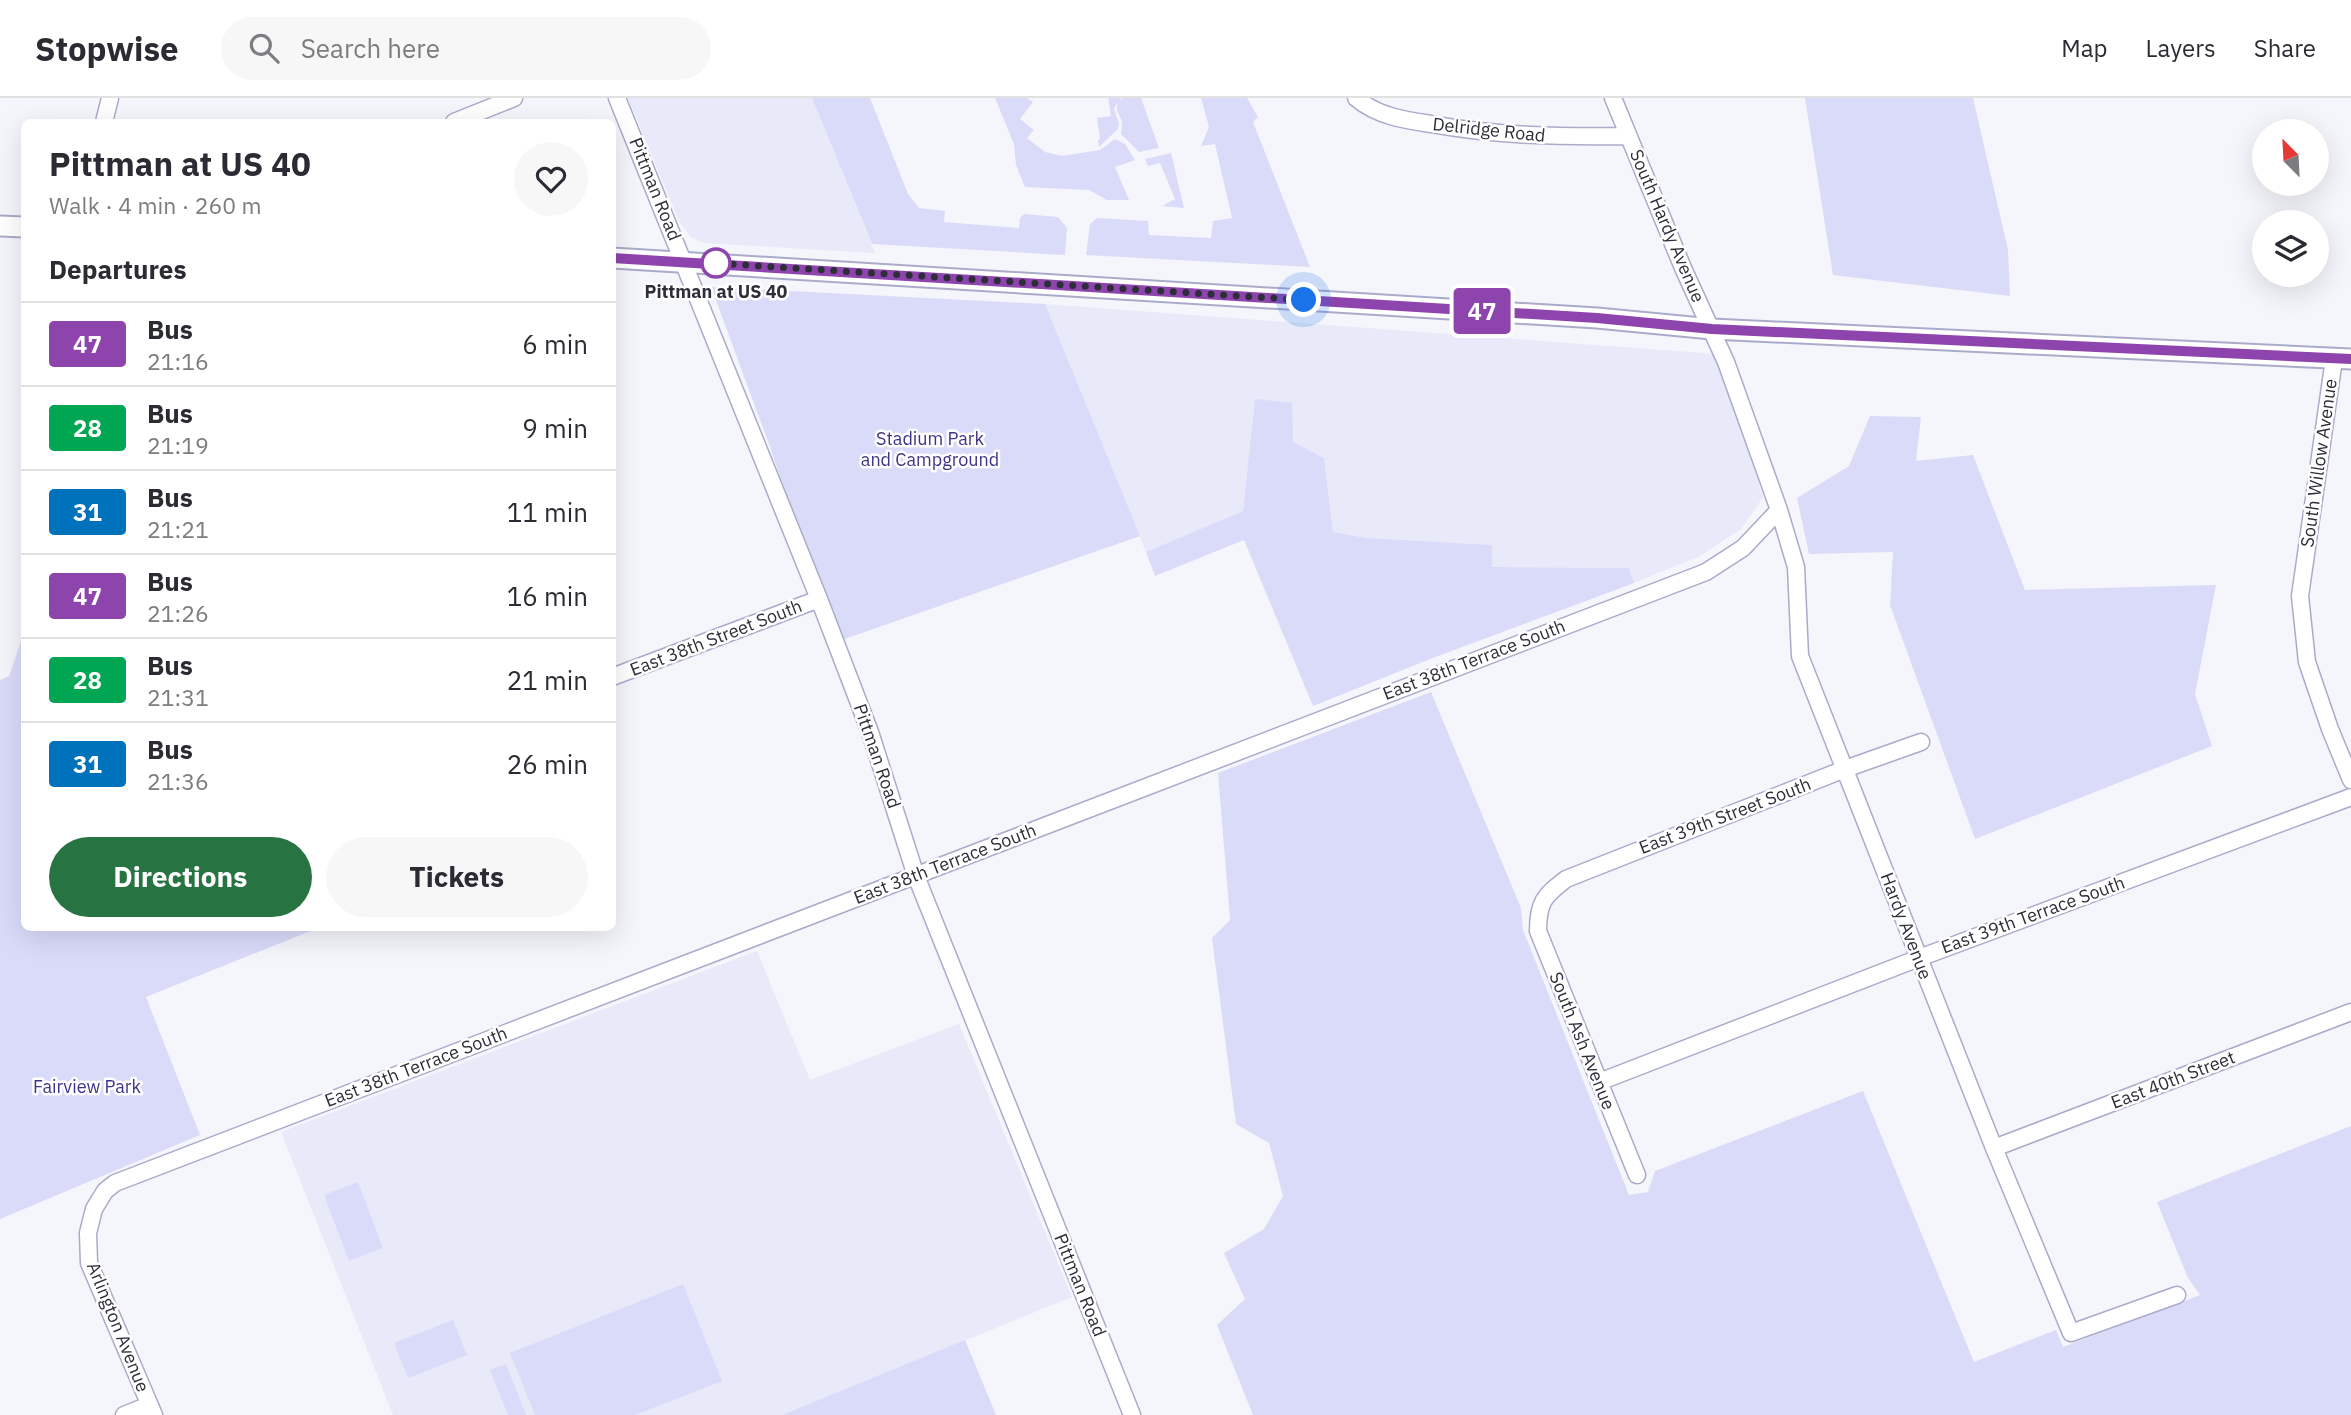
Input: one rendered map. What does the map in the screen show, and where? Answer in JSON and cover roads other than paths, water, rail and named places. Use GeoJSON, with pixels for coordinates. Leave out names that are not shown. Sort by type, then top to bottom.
{"type":"FeatureCollection","features":[{"type":"Feature","properties":{"kind":"main road"},"geometry":{"type":"LineString","coordinates":[[0,226],[21,227]]}},
{"type":"Feature","properties":{"kind":"main road"},"geometry":{"type":"LineString","coordinates":[[616,258],[1597,318],[1712,329],[2343,359]]}},
{"type":"Feature","properties":{"kind":"street"},"geometry":{"type":"LineString","coordinates":[[105,119],[110,98]]}},
{"type":"Feature","properties":{"kind":"street"},"geometry":{"type":"LineString","coordinates":[[462,119],[514,98]]}},
{"type":"Feature","properties":{"kind":"street","name":"Pittman Road"},"geometry":{"type":"LineString","coordinates":[[617,98],[819,599],[870,732],[916,876],[1132,1415]]}},
{"type":"Feature","properties":{"kind":"street","name":"Delridge Road"},"geometry":{"type":"LineString","coordinates":[[1356,98],[1381,114],[1476,132],[1556,137],[1628,136]]}},
{"type":"Feature","properties":{"kind":"street","name":"South Hardy Avenue"},"geometry":{"type":"LineString","coordinates":[[1613,98],[1683,268],[1726,362],[1779,510]]}},
{"type":"Feature","properties":{"kind":"street","name":"South Willow Avenue"},"geometry":{"type":"LineString","coordinates":[[2343,359],[2300,596],[2307,662],[2351,780]]}},
{"type":"Feature","properties":{"kind":"street","name":"Hardy Avenue"},"geometry":{"type":"LineString","coordinates":[[1779,510],[1796,567],[1800,656],[1994,1148],[2071,1333],[2177,1295]]}},
{"type":"Feature","properties":{"kind":"street","name":"East 38th Terrace South"},"geometry":{"type":"LineString","coordinates":[[100,1198],[115,1183],[1706,572],[1743,548],[1779,510]]}},
{"type":"Feature","properties":{"kind":"street","name":"East 38th Street South"},"geometry":{"type":"LineString","coordinates":[[616,675],[819,599]]}},
{"type":"Feature","properties":{"kind":"street","name":"East 39th Street South"},"geometry":{"type":"LineString","coordinates":[[1541,905],[1546,894],[1566,878],[1921,742]]}},
{"type":"Feature","properties":{"kind":"street","name":"East 39th Terrace South"},"geometry":{"type":"LineString","coordinates":[[1599,1082],[1919,958],[2351,797]]}},
{"type":"Feature","properties":{"kind":"street","name":"South Ash Avenue"},"geometry":{"type":"LineString","coordinates":[[1541,905],[1538,912],[1538,931],[1637,1175]]}},
{"type":"Feature","properties":{"kind":"street","name":"East 40th Street"},"geometry":{"type":"LineString","coordinates":[[1994,1148],[2351,1012]]}},
{"type":"Feature","properties":{"kind":"street","name":"Arlington Avenue"},"geometry":{"type":"LineString","coordinates":[[100,1198],[94,1209],[88,1233],[89,1263],[151,1410]]}},
{"type":"Feature","properties":{"kind":"street"},"geometry":{"type":"LineString","coordinates":[[124,1415],[151,1410]]}},
{"type":"Feature","properties":{"kind":"place","name":"Pittman at US 40"},"geometry":{"type":"Point","coordinates":[716,263]}},
{"type":"Feature","properties":{"kind":"park label","name":"Stadium Park and Campground"},"geometry":{"type":"Point","coordinates":[930,449]}},
{"type":"Feature","properties":{"kind":"park label","name":"Fairview Park"},"geometry":{"type":"Point","coordinates":[87,1087]}}]}
